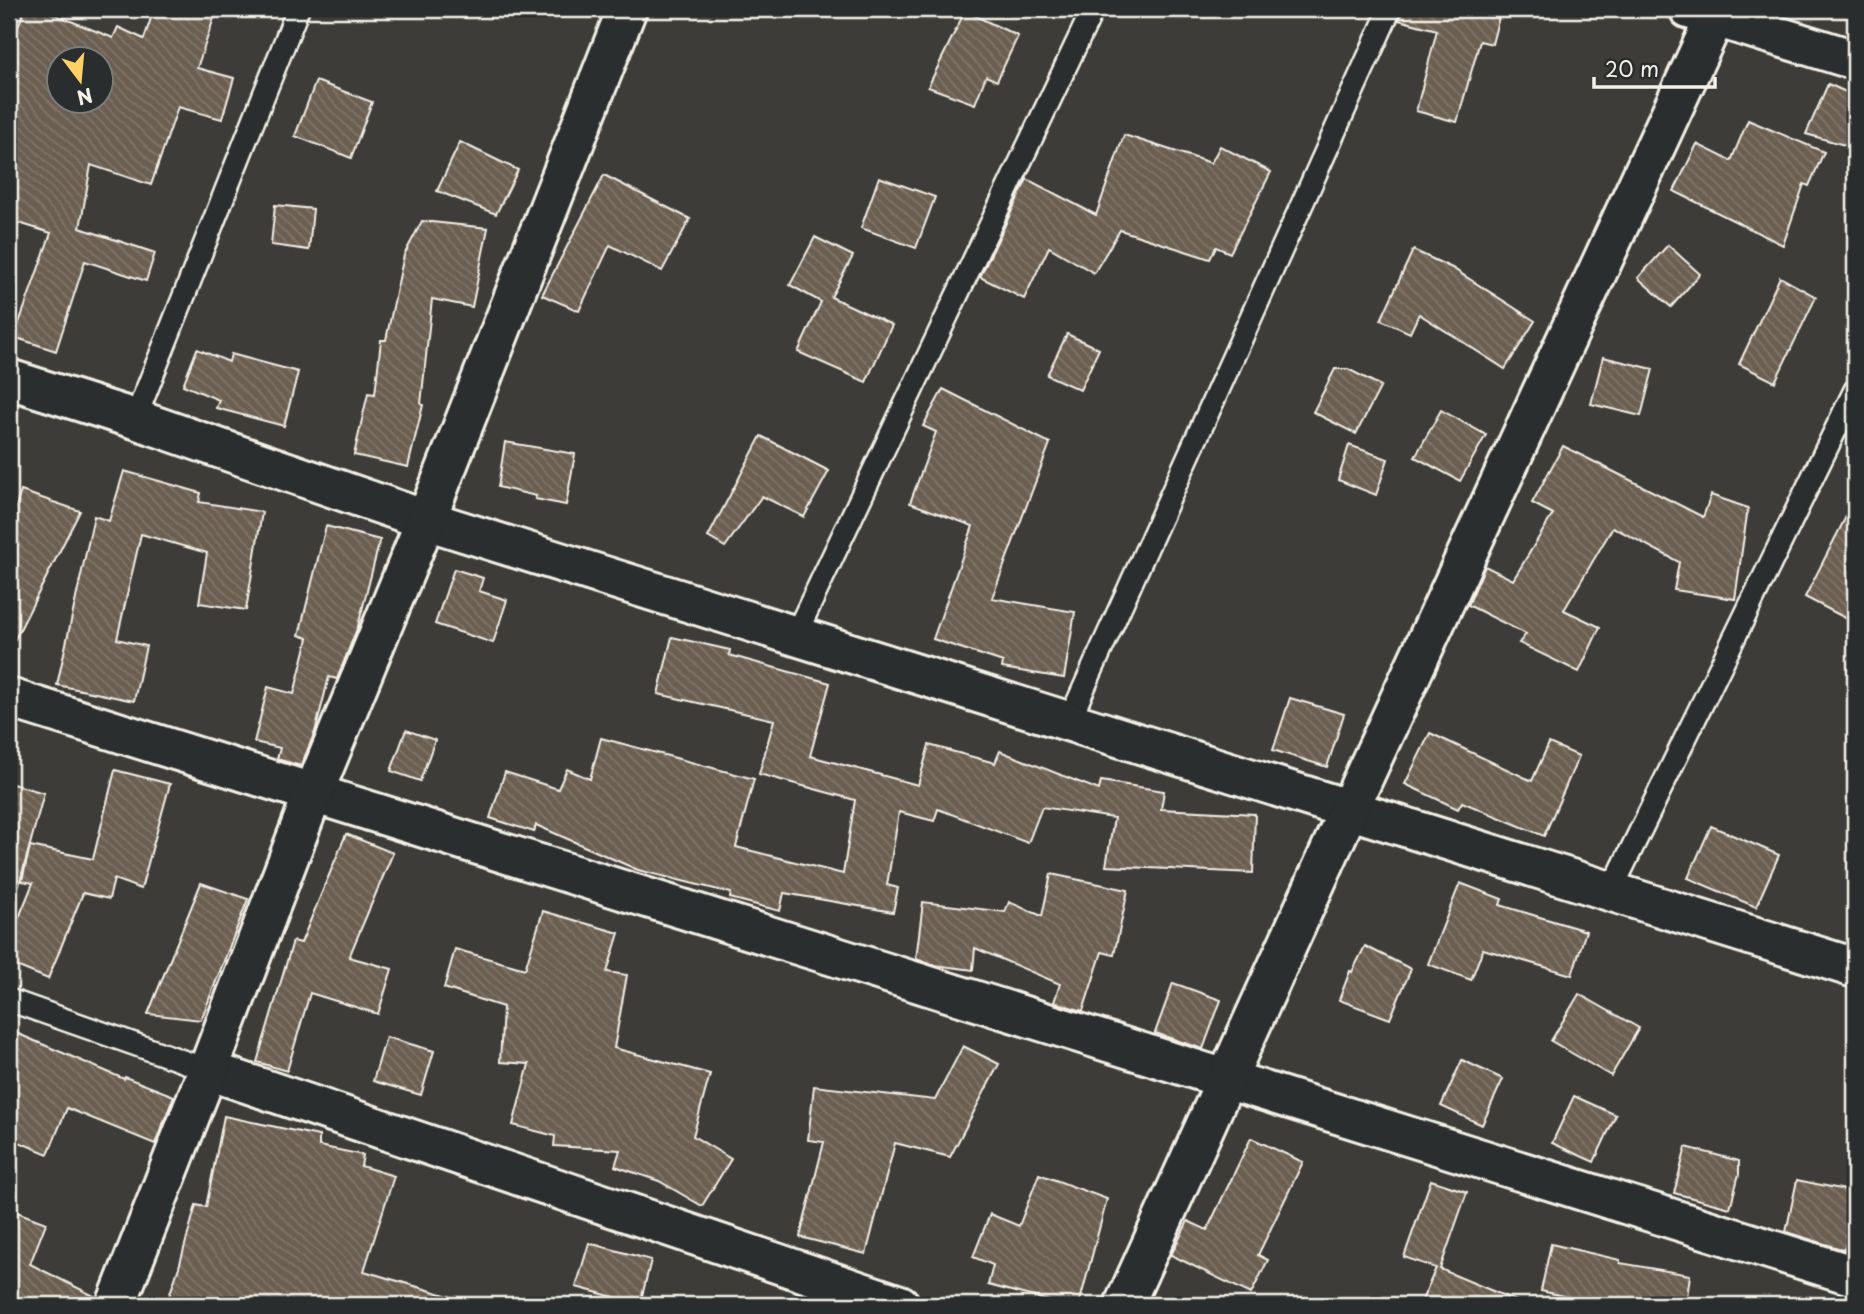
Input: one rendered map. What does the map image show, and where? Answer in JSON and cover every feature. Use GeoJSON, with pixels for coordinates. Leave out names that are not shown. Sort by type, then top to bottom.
{"type":"FeatureCollection","features":[{"type":"Feature","properties":{"kind":"street"},"geometry":{"type":"LineString","coordinates":[[116,1305],[313,794],[426,520],[627,9]]}},
{"type":"Feature","properties":{"kind":"street"},"geometry":{"type":"LineString","coordinates":[[1124,1305],[1708,12],[1855,60]]}},
{"type":"Feature","properties":{"kind":"street"},"geometry":{"type":"LineString","coordinates":[[9,379],[135,419],[426,520],[1855,968]]}},
{"type":"Feature","properties":{"kind":"street"},"geometry":{"type":"LineString","coordinates":[[9,698],[1855,1276]]}},
{"type":"Feature","properties":{"kind":"street"},"geometry":{"type":"LineString","coordinates":[[208,1070],[900,1305]]}},
{"type":"Feature","properties":{"kind":"lane"},"geometry":{"type":"LineString","coordinates":[[135,419],[298,9]]}},
{"type":"Feature","properties":{"kind":"lane"},"geometry":{"type":"LineString","coordinates":[[795,636],[1093,9]]}},
{"type":"Feature","properties":{"kind":"lane"},"geometry":{"type":"LineString","coordinates":[[1069,721],[1390,9]]}},
{"type":"Feature","properties":{"kind":"lane"},"geometry":{"type":"LineString","coordinates":[[1611,891],[1855,390]]}},
{"type":"Feature","properties":{"kind":"lane"},"geometry":{"type":"LineString","coordinates":[[9,1000],[208,1070]]}},
{"type":"Feature","properties":{"kind":"building"},"geometry":{"type":"Polygon","coordinates":[[[25,9],[41,9],[113,38],[118,27],[144,39],[154,9],[217,9],[197,68],[234,78],[222,119],[178,107],[151,185],[91,165],[80,228],[155,253],[146,281],[85,261],[56,351],[14,337],[51,233],[9,220],[9,49],[25,9]]]}},
{"type":"Feature","properties":{"kind":"building"},"geometry":{"type":"Polygon","coordinates":[[[1403,9],[1501,9],[1492,44],[1480,41],[1457,122],[1416,111],[1437,30],[1399,20],[1403,9]]]}},
{"type":"Feature","properties":{"kind":"building"},"geometry":{"type":"Polygon","coordinates":[[[965,11],[1018,36],[997,81],[986,76],[975,104],[928,87],[965,11]]]}},
{"type":"Feature","properties":{"kind":"building"},"geometry":{"type":"Polygon","coordinates":[[[316,81],[372,102],[351,158],[295,136],[316,81]]]}},
{"type":"Feature","properties":{"kind":"building"},"geometry":{"type":"Polygon","coordinates":[[[1828,84],[1855,96],[1855,148],[1806,134],[1828,84]]]}},
{"type":"Feature","properties":{"kind":"building"},"geometry":{"type":"Polygon","coordinates":[[[1748,120],[1824,152],[1809,186],[1804,184],[1783,245],[1674,191],[1697,144],[1731,161],[1748,120]]]}},
{"type":"Feature","properties":{"kind":"building"},"geometry":{"type":"Polygon","coordinates":[[[1124,135],[1211,163],[1220,146],[1271,172],[1230,253],[1216,247],[1210,259],[1120,230],[1094,273],[1049,247],[1024,299],[980,277],[1027,179],[1096,215],[1124,135]]]}},
{"type":"Feature","properties":{"kind":"building"},"geometry":{"type":"Polygon","coordinates":[[[460,142],[518,170],[496,214],[437,191],[460,142]]]}},
{"type":"Feature","properties":{"kind":"building"},"geometry":{"type":"Polygon","coordinates":[[[604,175],[690,219],[662,271],[610,245],[579,311],[542,295],[604,175]]]}},
{"type":"Feature","properties":{"kind":"building"},"geometry":{"type":"Polygon","coordinates":[[[879,177],[935,197],[916,248],[861,228],[879,177]]]}},
{"type":"Feature","properties":{"kind":"building"},"geometry":{"type":"Polygon","coordinates":[[[275,205],[313,209],[309,250],[271,245],[275,205]]]}},
{"type":"Feature","properties":{"kind":"building"},"geometry":{"type":"Polygon","coordinates":[[[422,221],[488,228],[472,307],[432,299],[423,405],[408,467],[354,455],[368,393],[375,394],[381,340],[386,340],[404,255],[422,221]]]}},
{"type":"Feature","properties":{"kind":"building"},"geometry":{"type":"Polygon","coordinates":[[[815,237],[853,256],[831,297],[892,325],[866,382],[798,352],[821,302],[790,285],[815,237]]]}},
{"type":"Feature","properties":{"kind":"building"},"geometry":{"type":"Polygon","coordinates":[[[1668,245],[1700,274],[1671,307],[1638,278],[1668,245]]]}},
{"type":"Feature","properties":{"kind":"building"},"geometry":{"type":"Polygon","coordinates":[[[1413,250],[1452,268],[1535,321],[1505,369],[1419,314],[1410,333],[1381,320],[1413,250]]]}},
{"type":"Feature","properties":{"kind":"building"},"geometry":{"type":"Polygon","coordinates":[[[1780,277],[1816,297],[1775,382],[1739,364],[1780,277]]]}},
{"type":"Feature","properties":{"kind":"building"},"geometry":{"type":"Polygon","coordinates":[[[1067,334],[1099,349],[1080,390],[1047,375],[1067,334]]]}},
{"type":"Feature","properties":{"kind":"building"},"geometry":{"type":"Polygon","coordinates":[[[197,349],[229,362],[231,354],[298,372],[284,426],[216,408],[219,400],[183,385],[197,349]]]}},
{"type":"Feature","properties":{"kind":"building"},"geometry":{"type":"Polygon","coordinates":[[[1603,357],[1653,369],[1641,416],[1591,404],[1603,357]]]}},
{"type":"Feature","properties":{"kind":"building"},"geometry":{"type":"Polygon","coordinates":[[[1335,369],[1348,369],[1381,386],[1356,434],[1313,412],[1335,369]]]}},
{"type":"Feature","properties":{"kind":"building"},"geometry":{"type":"Polygon","coordinates":[[[943,389],[1050,443],[992,598],[1075,612],[1064,678],[1002,668],[1003,662],[933,639],[973,526],[910,503],[936,432],[923,426],[943,389]]]}},
{"type":"Feature","properties":{"kind":"building"},"geometry":{"type":"Polygon","coordinates":[[[1441,410],[1486,435],[1460,481],[1415,457],[1441,410]]]}},
{"type":"Feature","properties":{"kind":"building"},"geometry":{"type":"Polygon","coordinates":[[[761,436],[829,471],[804,517],[762,496],[725,547],[708,537],[761,436]]]}},
{"type":"Feature","properties":{"kind":"building"},"geometry":{"type":"Polygon","coordinates":[[[505,442],[575,454],[566,505],[535,499],[536,496],[498,487],[505,442]]]}},
{"type":"Feature","properties":{"kind":"building"},"geometry":{"type":"Polygon","coordinates":[[[1349,445],[1388,459],[1376,495],[1338,480],[1349,445]]]}},
{"type":"Feature","properties":{"kind":"building"},"geometry":{"type":"Polygon","coordinates":[[[1563,446],[1703,517],[1711,495],[1748,508],[1735,599],[1674,590],[1679,562],[1613,527],[1564,610],[1600,627],[1579,672],[1519,643],[1526,634],[1468,605],[1485,566],[1513,580],[1553,514],[1532,503],[1563,446]]]}},
{"type":"Feature","properties":{"kind":"building"},"geometry":{"type":"Polygon","coordinates":[[[124,471],[201,493],[199,502],[262,512],[246,610],[199,603],[207,553],[141,534],[117,639],[146,646],[134,701],[57,685],[94,516],[109,521],[124,471]]]}},
{"type":"Feature","properties":{"kind":"building"},"geometry":{"type":"Polygon","coordinates":[[[21,491],[80,511],[9,651],[9,528],[21,491]]]}},
{"type":"Feature","properties":{"kind":"building"},"geometry":{"type":"Polygon","coordinates":[[[1855,499],[1855,623],[1805,597],[1855,499]]]}},
{"type":"Feature","properties":{"kind":"building"},"geometry":{"type":"Polygon","coordinates":[[[326,526],[380,540],[358,626],[337,679],[329,677],[315,732],[301,766],[277,759],[280,748],[254,742],[268,687],[294,694],[308,638],[299,635],[326,526]]]}},
{"type":"Feature","properties":{"kind":"building"},"geometry":{"type":"Polygon","coordinates":[[[454,569],[483,578],[479,591],[507,600],[493,643],[435,624],[454,569]]]}},
{"type":"Feature","properties":{"kind":"building"},"geometry":{"type":"Polygon","coordinates":[[[672,637],[730,650],[729,655],[830,683],[810,756],[918,785],[929,745],[995,763],[1000,751],[1099,790],[1101,781],[1164,791],[1161,809],[1255,814],[1253,873],[1106,866],[1114,818],[1042,807],[1028,843],[938,809],[934,821],[899,812],[887,885],[898,888],[893,912],[784,893],[780,911],[730,898],[731,893],[638,870],[536,825],[534,832],[490,818],[505,772],[558,789],[567,769],[590,779],[601,738],[754,779],[736,847],[843,874],[855,800],[759,774],[774,720],[658,694],[672,637]]]}},
{"type":"Feature","properties":{"kind":"building"},"geometry":{"type":"Polygon","coordinates":[[[1290,698],[1344,714],[1327,767],[1273,750],[1290,698]]]}},
{"type":"Feature","properties":{"kind":"building"},"geometry":{"type":"Polygon","coordinates":[[[406,730],[435,740],[420,781],[391,771],[406,730]]]}},
{"type":"Feature","properties":{"kind":"building"},"geometry":{"type":"Polygon","coordinates":[[[1430,733],[1532,781],[1549,743],[1579,756],[1544,836],[1462,802],[1458,809],[1405,784],[1430,733]]]}},
{"type":"Feature","properties":{"kind":"building"},"geometry":{"type":"Polygon","coordinates":[[[115,770],[170,784],[141,889],[114,879],[109,899],[83,893],[48,979],[9,963],[9,942],[33,883],[22,881],[30,846],[93,859],[115,770]]]}},
{"type":"Feature","properties":{"kind":"building"},"geometry":{"type":"Polygon","coordinates":[[[9,783],[44,793],[19,885],[9,883],[9,783]]]}},
{"type":"Feature","properties":{"kind":"building"},"geometry":{"type":"Polygon","coordinates":[[[1711,826],[1779,855],[1756,907],[1688,878],[1711,826]]]}},
{"type":"Feature","properties":{"kind":"building"},"geometry":{"type":"Polygon","coordinates":[[[346,834],[393,853],[349,957],[392,969],[378,1014],[310,993],[287,1071],[257,1062],[293,941],[301,943],[346,834]]]}},
{"type":"Feature","properties":{"kind":"building"},"geometry":{"type":"Polygon","coordinates":[[[1051,874],[1128,890],[1114,955],[1102,952],[1083,1011],[1054,1002],[1060,984],[975,948],[973,970],[934,965],[916,959],[923,902],[1005,912],[1009,902],[1042,916],[1051,874]]]}},
{"type":"Feature","properties":{"kind":"building"},"geometry":{"type":"Polygon","coordinates":[[[201,883],[248,899],[201,1020],[148,1014],[201,883]]]}},
{"type":"Feature","properties":{"kind":"building"},"geometry":{"type":"Polygon","coordinates":[[[1460,883],[1502,899],[1500,905],[1586,931],[1572,975],[1483,949],[1471,980],[1428,964],[1460,883]]]}},
{"type":"Feature","properties":{"kind":"building"},"geometry":{"type":"Polygon","coordinates":[[[543,911],[619,933],[607,972],[627,975],[614,1048],[710,1074],[693,1136],[731,1159],[702,1206],[659,1181],[615,1166],[620,1150],[554,1146],[555,1136],[513,1125],[529,1064],[500,1062],[503,1007],[444,988],[455,949],[525,969],[543,911]]]}},
{"type":"Feature","properties":{"kind":"building"},"geometry":{"type":"Polygon","coordinates":[[[1365,946],[1411,969],[1390,1019],[1339,1000],[1350,971],[1352,972],[1365,946]]]}},
{"type":"Feature","properties":{"kind":"building"},"geometry":{"type":"Polygon","coordinates":[[[1173,983],[1221,1000],[1203,1049],[1155,1033],[1173,983]]]}},
{"type":"Feature","properties":{"kind":"building"},"geometry":{"type":"Polygon","coordinates":[[[1579,994],[1639,1028],[1611,1076],[1551,1041],[1579,994]]]}},
{"type":"Feature","properties":{"kind":"building"},"geometry":{"type":"Polygon","coordinates":[[[9,1030],[124,1079],[125,1077],[174,1096],[155,1144],[67,1108],[48,1154],[9,1138],[9,1030]]]}},
{"type":"Feature","properties":{"kind":"building"},"geometry":{"type":"Polygon","coordinates":[[[386,1037],[434,1051],[421,1095],[373,1081],[386,1037]]]}},
{"type":"Feature","properties":{"kind":"building"},"geometry":{"type":"Polygon","coordinates":[[[963,1046],[999,1064],[950,1157],[895,1143],[866,1254],[800,1237],[824,1142],[808,1140],[814,1086],[935,1100],[963,1046]]]}},
{"type":"Feature","properties":{"kind":"building"},"geometry":{"type":"Polygon","coordinates":[[[1462,1060],[1503,1079],[1482,1125],[1441,1106],[1462,1060]]]}},
{"type":"Feature","properties":{"kind":"building"},"geometry":{"type":"Polygon","coordinates":[[[1574,1096],[1616,1115],[1594,1162],[1552,1143],[1574,1096]]]}},
{"type":"Feature","properties":{"kind":"building"},"geometry":{"type":"Polygon","coordinates":[[[224,1116],[319,1136],[319,1146],[363,1155],[361,1166],[394,1176],[364,1271],[452,1297],[451,1305],[166,1305],[196,1205],[206,1207],[224,1116]]]}},
{"type":"Feature","properties":{"kind":"building"},"geometry":{"type":"Polygon","coordinates":[[[1251,1138],[1303,1162],[1258,1255],[1268,1260],[1251,1294],[1171,1255],[1188,1221],[1207,1230],[1251,1138]]]}},
{"type":"Feature","properties":{"kind":"building"},"geometry":{"type":"Polygon","coordinates":[[[1686,1147],[1739,1161],[1739,1174],[1730,1208],[1674,1193],[1686,1147]]]}},
{"type":"Feature","properties":{"kind":"building"},"geometry":{"type":"Polygon","coordinates":[[[1039,1174],[1107,1199],[1079,1305],[1065,1305],[988,1285],[993,1265],[973,1257],[990,1214],[1019,1226],[1039,1174]]]}},
{"type":"Feature","properties":{"kind":"building"},"geometry":{"type":"Polygon","coordinates":[[[1431,1180],[1467,1192],[1440,1269],[1526,1305],[1420,1305],[1436,1268],[1404,1257],[1431,1180]]]}},
{"type":"Feature","properties":{"kind":"building"},"geometry":{"type":"Polygon","coordinates":[[[1797,1180],[1855,1192],[1855,1246],[1846,1242],[1845,1249],[1838,1248],[1786,1232],[1797,1180]]]}},
{"type":"Feature","properties":{"kind":"building"},"geometry":{"type":"Polygon","coordinates":[[[9,1209],[46,1223],[30,1264],[96,1297],[95,1305],[9,1305],[9,1209]]]}},
{"type":"Feature","properties":{"kind":"building"},"geometry":{"type":"Polygon","coordinates":[[[589,1243],[651,1260],[640,1304],[576,1287],[589,1243]]]}},
{"type":"Feature","properties":{"kind":"building"},"geometry":{"type":"Polygon","coordinates":[[[1551,1244],[1620,1260],[1620,1263],[1690,1275],[1686,1305],[1603,1305],[1541,1291],[1551,1244]]]}}]}
